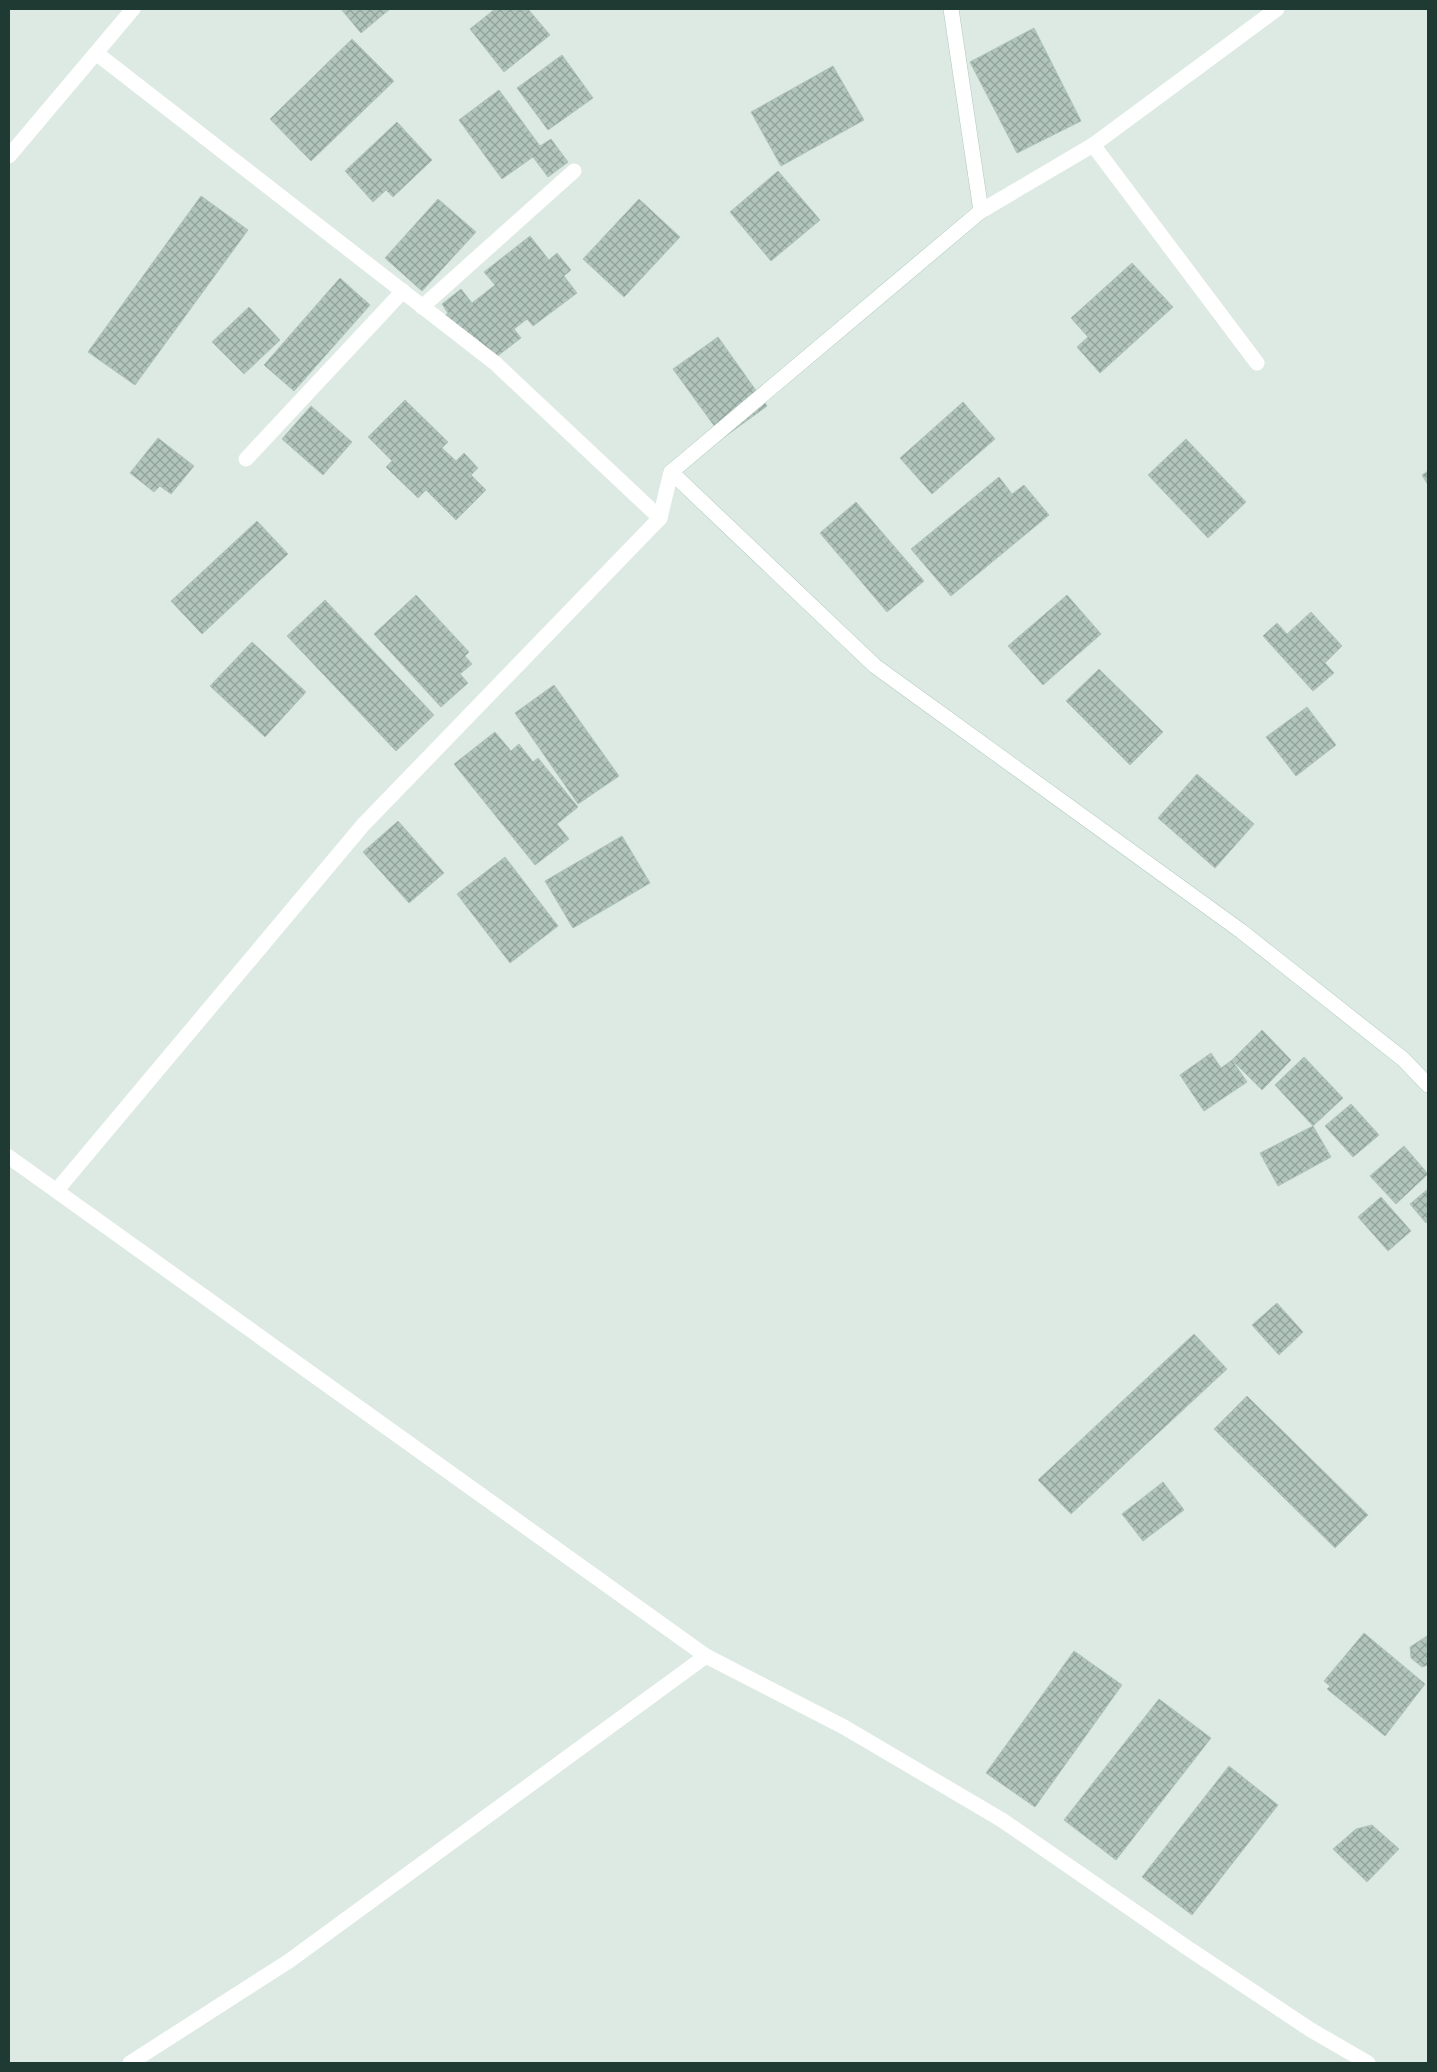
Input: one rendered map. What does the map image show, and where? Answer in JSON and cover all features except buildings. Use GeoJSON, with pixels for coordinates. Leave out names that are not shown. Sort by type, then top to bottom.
{"type":"FeatureCollection","features":[{"type":"Feature","properties":{"kind":"street"},"geometry":{"type":"LineString","coordinates":[[9,156],[133,9]]}},
{"type":"Feature","properties":{"kind":"street"},"geometry":{"type":"LineString","coordinates":[[951,9],[981,211]]}},
{"type":"Feature","properties":{"kind":"street"},"geometry":{"type":"LineString","coordinates":[[57,1190],[363,825],[660,518],[672,472],[981,211],[1093,145],[1277,9]]}},
{"type":"Feature","properties":{"kind":"street"},"geometry":{"type":"LineString","coordinates":[[96,53],[495,363],[660,518]]}},
{"type":"Feature","properties":{"kind":"street"},"geometry":{"type":"LineString","coordinates":[[1093,145],[1257,364]]}},
{"type":"Feature","properties":{"kind":"street"},"geometry":{"type":"LineString","coordinates":[[422,307],[574,171]]}},
{"type":"Feature","properties":{"kind":"street"},"geometry":{"type":"LineString","coordinates":[[246,460],[403,291]]}},
{"type":"Feature","properties":{"kind":"street"},"geometry":{"type":"LineString","coordinates":[[672,472],[875,666],[1241,931],[1403,1059],[1423,1073],[1428,1068]]}},
{"type":"Feature","properties":{"kind":"street"},"geometry":{"type":"LineString","coordinates":[[1403,1059],[1428,1085]]}},
{"type":"Feature","properties":{"kind":"street"},"geometry":{"type":"LineString","coordinates":[[9,1157],[706,1656],[844,1727],[1002,1820],[1189,1949],[1311,2030],[1368,2063]]}},
{"type":"Feature","properties":{"kind":"street"},"geometry":{"type":"LineString","coordinates":[[130,2063],[149,2058],[289,1961],[706,1656]]}}]}
